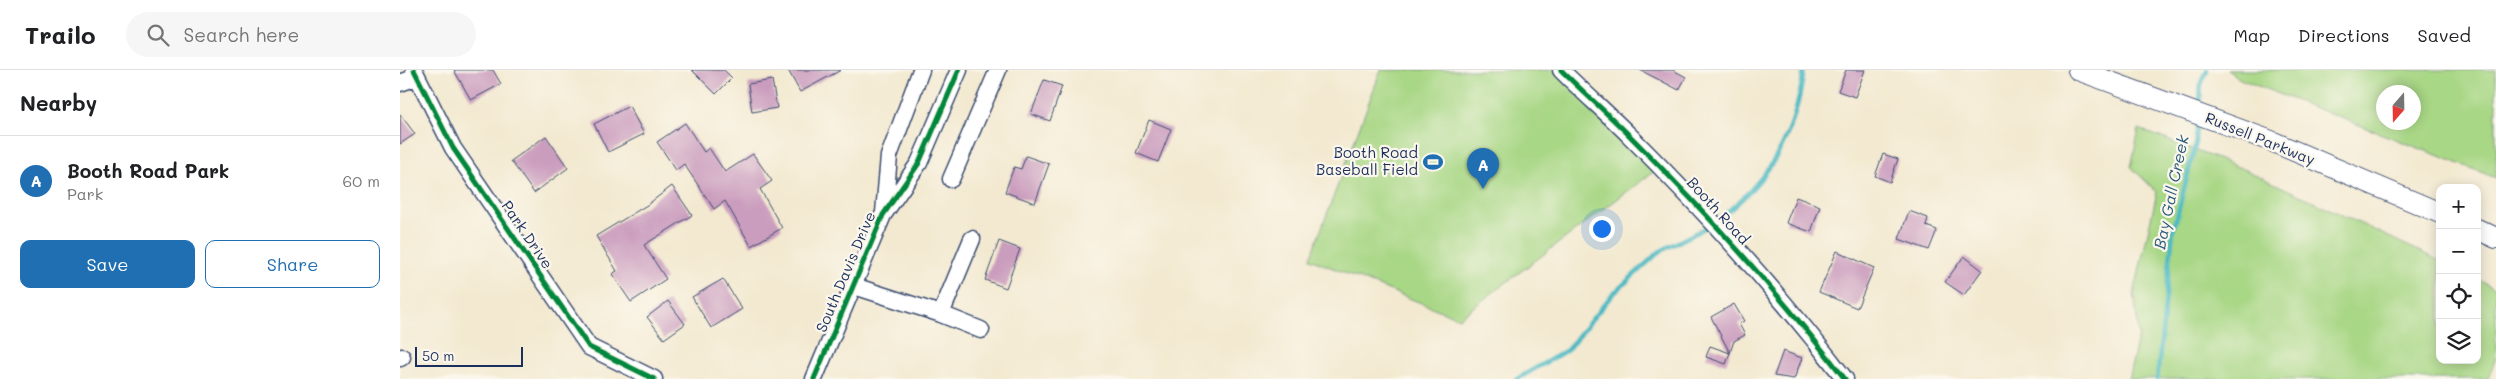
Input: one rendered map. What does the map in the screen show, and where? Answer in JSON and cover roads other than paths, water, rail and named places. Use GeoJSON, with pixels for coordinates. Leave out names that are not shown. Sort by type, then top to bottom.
{"type":"FeatureCollection","features":[{"type":"Feature","properties":{"kind":"main road","name":"Russell Parkway"},"geometry":{"type":"LineString","coordinates":[[2078,70],[2270,141],[2436,211]]}},
{"type":"Feature","properties":{"kind":"main road"},"geometry":{"type":"LineString","coordinates":[[2481,231],[2496,238]]}},
{"type":"Feature","properties":{"kind":"street","name":"South Davis Drive"},"geometry":{"type":"LineString","coordinates":[[884,215],[889,156],[921,70]]}},
{"type":"Feature","properties":{"kind":"street","name":"South Davis Drive"},"geometry":{"type":"LineString","coordinates":[[814,379],[884,215],[919,162],[959,70]]}},
{"type":"Feature","properties":{"kind":"street"},"geometry":{"type":"LineString","coordinates":[[951,180],[998,70]]}},
{"type":"Feature","properties":{"kind":"street","name":"Booth Road"},"geometry":{"type":"LineString","coordinates":[[1561,70],[1628,134],[1713,222],[1845,379]]}},
{"type":"Feature","properties":{"kind":"street"},"geometry":{"type":"LineString","coordinates":[[400,83],[415,73]]}},
{"type":"Feature","properties":{"kind":"street","name":"Park Drive"},"geometry":{"type":"LineString","coordinates":[[415,73],[452,148],[588,347],[654,379]]}},
{"type":"Feature","properties":{"kind":"street"},"geometry":{"type":"LineString","coordinates":[[942,314],[972,239]]}},
{"type":"Feature","properties":{"kind":"street"},"geometry":{"type":"LineString","coordinates":[[854,286],[942,314],[981,330]]}},
{"type":"Feature","properties":{"kind":"waterway"},"geometry":{"type":"LineString","coordinates":[[1716,221],[1751,190],[1777,155],[1794,116],[1804,70]]}},
{"type":"Feature","properties":{"kind":"waterway","name":"Bay Gall Creek"},"geometry":{"type":"LineString","coordinates":[[2199,110],[2201,85],[2207,70]]}},
{"type":"Feature","properties":{"kind":"waterway","name":"Bay Gall Creek"},"geometry":{"type":"LineString","coordinates":[[2157,379],[2173,232],[2195,146],[2198,120]]}},
{"type":"Feature","properties":{"kind":"waterway"},"geometry":{"type":"LineString","coordinates":[[1517,379],[1567,350],[1611,296],[1659,252],[1707,227]]}},
{"type":"Feature","properties":{"kind":"place","name":"Booth Road Baseball Field"},"geometry":{"type":"Point","coordinates":[1433,162]}},
{"type":"Feature","properties":{"kind":"place","name":"Booth Road Park"},"geometry":{"type":"Point","coordinates":[1483,189]}}]}
